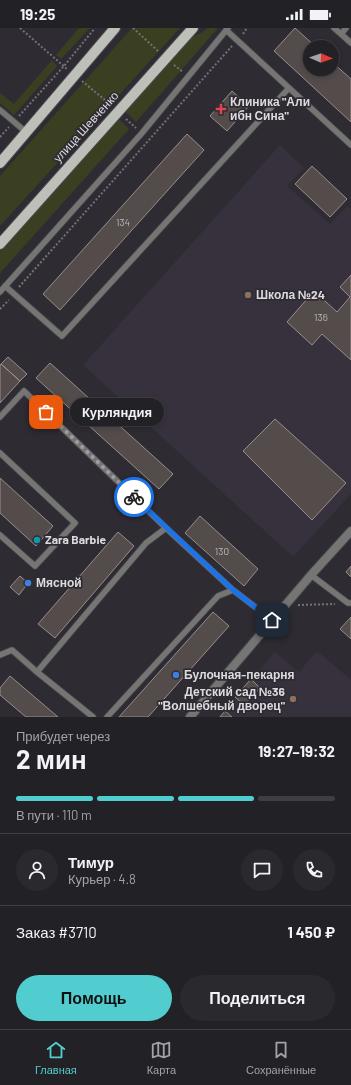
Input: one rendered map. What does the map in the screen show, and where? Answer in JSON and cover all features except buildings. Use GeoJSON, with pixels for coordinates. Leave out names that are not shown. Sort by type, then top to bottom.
{"type":"FeatureCollection","features":[{"type":"Feature","properties":{"kind":"main road"},"geometry":{"type":"LineString","coordinates":[[0,163],[115,28]]}},
{"type":"Feature","properties":{"kind":"main road","name":"улица Шевченко"},"geometry":{"type":"LineString","coordinates":[[0,244],[193,28]]}},
{"type":"Feature","properties":{"kind":"street"},"geometry":{"type":"LineString","coordinates":[[190,717],[284,606],[351,531]]}},
{"type":"Feature","properties":{"kind":"lane"},"geometry":{"type":"LineString","coordinates":[[334,28],[351,43]]}},
{"type":"Feature","properties":{"kind":"lane"},"geometry":{"type":"LineString","coordinates":[[341,34],[346,28]]}},
{"type":"Feature","properties":{"kind":"lane"},"geometry":{"type":"LineString","coordinates":[[0,292],[142,133],[227,29],[237,41],[288,89],[351,145]]}},
{"type":"Feature","properties":{"kind":"lane"},"geometry":{"type":"LineString","coordinates":[[5,286],[62,336],[288,89]]}},
{"type":"Feature","properties":{"kind":"lane"},"geometry":{"type":"LineString","coordinates":[[0,110],[26,132]]}},
{"type":"Feature","properties":{"kind":"lane"},"geometry":{"type":"LineString","coordinates":[[0,417],[24,392],[233,590],[272,620]]}},
{"type":"Feature","properties":{"kind":"lane"},"geometry":{"type":"LineString","coordinates":[[0,453],[75,523],[35,566],[0,535]]}},
{"type":"Feature","properties":{"kind":"lane"},"geometry":{"type":"LineString","coordinates":[[37,672],[146,543],[166,528]]}},
{"type":"Feature","properties":{"kind":"lane"},"geometry":{"type":"LineString","coordinates":[[311,575],[350,603]]}},
{"type":"Feature","properties":{"kind":"lane"},"geometry":{"type":"LineString","coordinates":[[107,717],[218,596],[233,590]]}},
{"type":"Feature","properties":{"kind":"lane"},"geometry":{"type":"LineString","coordinates":[[0,655],[12,650],[93,717]]}},
{"type":"Feature","properties":{"kind":"path"},"geometry":{"type":"LineString","coordinates":[[20,28],[67,69]]}},
{"type":"Feature","properties":{"kind":"path"},"geometry":{"type":"LineString","coordinates":[[0,137],[64,66],[95,28]]}},
{"type":"Feature","properties":{"kind":"path"},"geometry":{"type":"LineString","coordinates":[[0,309],[247,28]]}},
{"type":"Feature","properties":{"kind":"path"},"geometry":{"type":"LineString","coordinates":[[81,80],[111,106]]}},
{"type":"Feature","properties":{"kind":"path"},"geometry":{"type":"LineString","coordinates":[[122,115],[142,133]]}},
{"type":"Feature","properties":{"kind":"path"},"geometry":{"type":"LineString","coordinates":[[284,606],[350,603]]}},
{"type":"Feature","properties":{"kind":"shaded area","name":"Школа №24"},"geometry":{"type":"Polygon","coordinates":[[[280,145],[304,168],[287,186],[330,224],[348,206],[351,209],[351,494],[293,557],[83,365],[280,145]]]}},
{"type":"Feature","properties":{"kind":"shaded area","name":"Детский сад №36 \"Волшебный дворец\""},"geometry":{"type":"Polygon","coordinates":[[[317,651],[351,680],[351,717],[218,717],[275,652],[299,672],[317,651]]]}},
{"type":"Feature","properties":{"kind":"green space"},"geometry":{"type":"Polygon","coordinates":[[[79,28],[90,28],[61,59],[56,55],[79,28]]]}},
{"type":"Feature","properties":{"kind":"green space"},"geometry":{"type":"Polygon","coordinates":[[[132,28],[180,28],[0,226],[0,176],[132,28]]]}},
{"type":"Feature","properties":{"kind":"green space"},"geometry":{"type":"Polygon","coordinates":[[[207,28],[218,28],[136,122],[125,111],[189,38],[203,32],[207,28]]]}},
{"type":"Feature","properties":{"kind":"green space"},"geometry":{"type":"Polygon","coordinates":[[[52,60],[57,66],[14,115],[0,103],[0,93],[14,104],[52,60]]]}},
{"type":"Feature","properties":{"kind":"green space"},"geometry":{"type":"Polygon","coordinates":[[[118,118],[129,129],[0,273],[0,248],[118,118]]]}},
{"type":"Feature","properties":{"kind":"way so far"},"geometry":{"type":"LineString","coordinates":[[46,412],[134,497]]}},
{"type":"Feature","properties":{"kind":"place","name":"Клиника \"Али ибн Сина\""},"geometry":{"type":"Point","coordinates":[221,109]}},
{"type":"Feature","properties":{"kind":"place","name":"Школа №24"},"geometry":{"type":"Point","coordinates":[248,295]}},
{"type":"Feature","properties":{"kind":"place","name":"Курляндия"},"geometry":{"type":"Point","coordinates":[46,412]}},
{"type":"Feature","properties":{"kind":"place","name":"Zara Barbie"},"geometry":{"type":"Point","coordinates":[37,540]}},
{"type":"Feature","properties":{"kind":"place","name":"Мясной"},"geometry":{"type":"Point","coordinates":[28,583]}},
{"type":"Feature","properties":{"kind":"place","name":"Булочная-пекарня"},"geometry":{"type":"Point","coordinates":[176,675]}},
{"type":"Feature","properties":{"kind":"place","name":"Детский сад №36 \"Волшебный дворец\""},"geometry":{"type":"Point","coordinates":[293,699]}},
{"type":"Feature","properties":{"kind":"route"},"geometry":{"type":"LineString","coordinates":[[134,497],[233,590],[272,620]]}}]}
